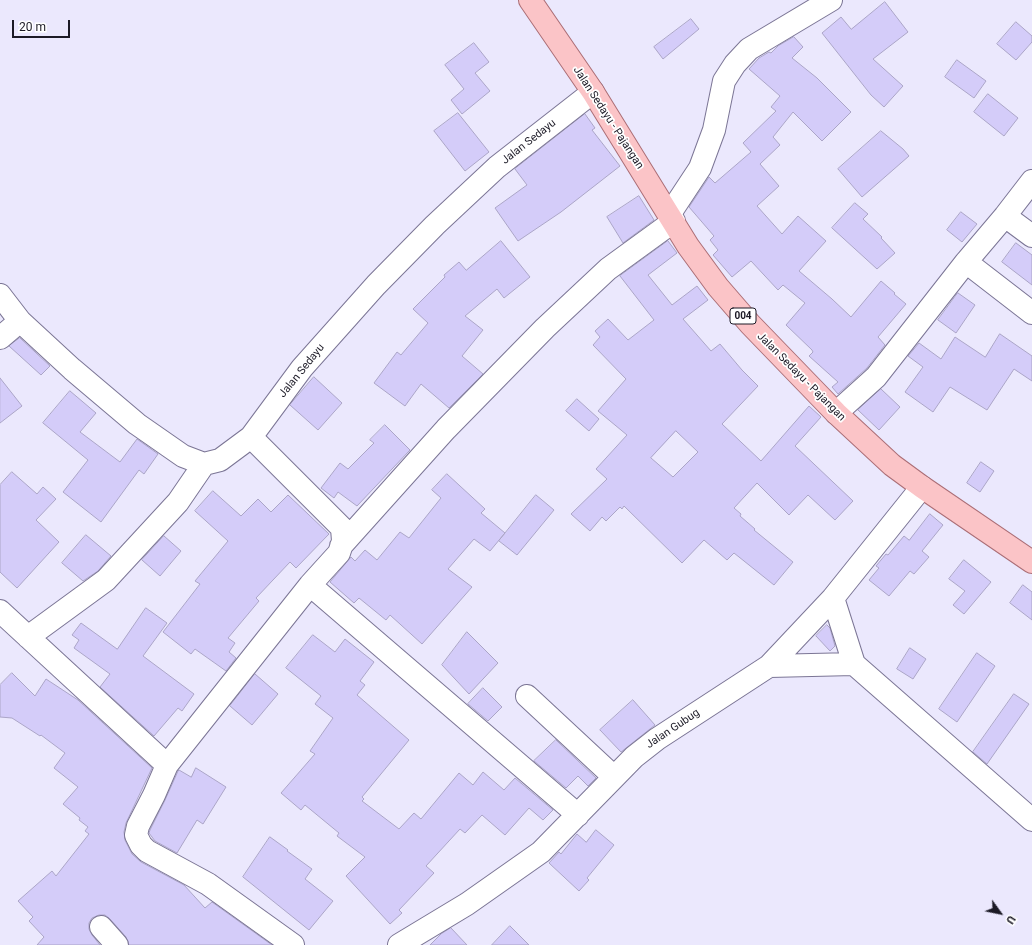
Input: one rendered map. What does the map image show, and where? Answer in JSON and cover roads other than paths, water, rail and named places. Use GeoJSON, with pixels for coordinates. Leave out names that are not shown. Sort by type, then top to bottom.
{"type":"FeatureCollection","features":[{"type":"Feature","properties":{"kind":"main road","name":"Jalan Sedayu - Pajangan"},"geometry":{"type":"LineString","coordinates":[[530,0],[593,92],[688,246],[718,287],[750,324],[836,413],[892,466],[1032,562]]}},
{"type":"Feature","properties":{"kind":"street"},"geometry":{"type":"LineString","coordinates":[[341,546],[446,429],[545,328],[608,269],[672,218],[700,168],[714,130],[724,81],[735,64],[749,49],[832,0]]}},
{"type":"Feature","properties":{"kind":"street","name":"Jalan Sedayu"},"geometry":{"type":"LineString","coordinates":[[204,464],[220,460],[251,437],[302,368],[376,286],[435,225],[497,167],[593,92]]}},
{"type":"Feature","properties":{"kind":"street"},"geometry":{"type":"LineString","coordinates":[[836,413],[876,377],[1032,181]]}},
{"type":"Feature","properties":{"kind":"street"},"geometry":{"type":"LineString","coordinates":[[1005,216],[1032,236]]}},
{"type":"Feature","properties":{"kind":"street"},"geometry":{"type":"LineString","coordinates":[[966,262],[1032,313]]}},
{"type":"Feature","properties":{"kind":"street"},"geometry":{"type":"LineString","coordinates":[[0,295],[20,321],[72,369],[137,424],[183,456],[204,464],[178,502],[106,580],[28,637]]}},
{"type":"Feature","properties":{"kind":"street"},"geometry":{"type":"LineString","coordinates":[[0,338],[20,321]]}},
{"type":"Feature","properties":{"kind":"street"},"geometry":{"type":"LineString","coordinates":[[251,437],[342,528],[343,540],[339,552],[310,585],[167,765],[138,826],[136,836],[141,845],[147,851],[208,884],[293,945]]}},
{"type":"Feature","properties":{"kind":"street","name":"Jalan Gubug"},"geometry":{"type":"LineString","coordinates":[[399,945],[467,904],[541,852],[634,757],[657,739],[769,666],[833,598],[922,487]]}},
{"type":"Feature","properties":{"kind":"street"},"geometry":{"type":"LineString","coordinates":[[310,585],[578,815]]}},
{"type":"Feature","properties":{"kind":"street"},"geometry":{"type":"LineString","coordinates":[[833,598],[854,664],[1032,820]]}},
{"type":"Feature","properties":{"kind":"street"},"geometry":{"type":"LineString","coordinates":[[0,611],[167,765]]}},
{"type":"Feature","properties":{"kind":"street"},"geometry":{"type":"LineString","coordinates":[[769,666],[854,664]]}},
{"type":"Feature","properties":{"kind":"street"},"geometry":{"type":"LineString","coordinates":[[527,696],[614,777]]}},
{"type":"Feature","properties":{"kind":"street"},"geometry":{"type":"LineString","coordinates":[[101,927],[117,945]]}}]}
